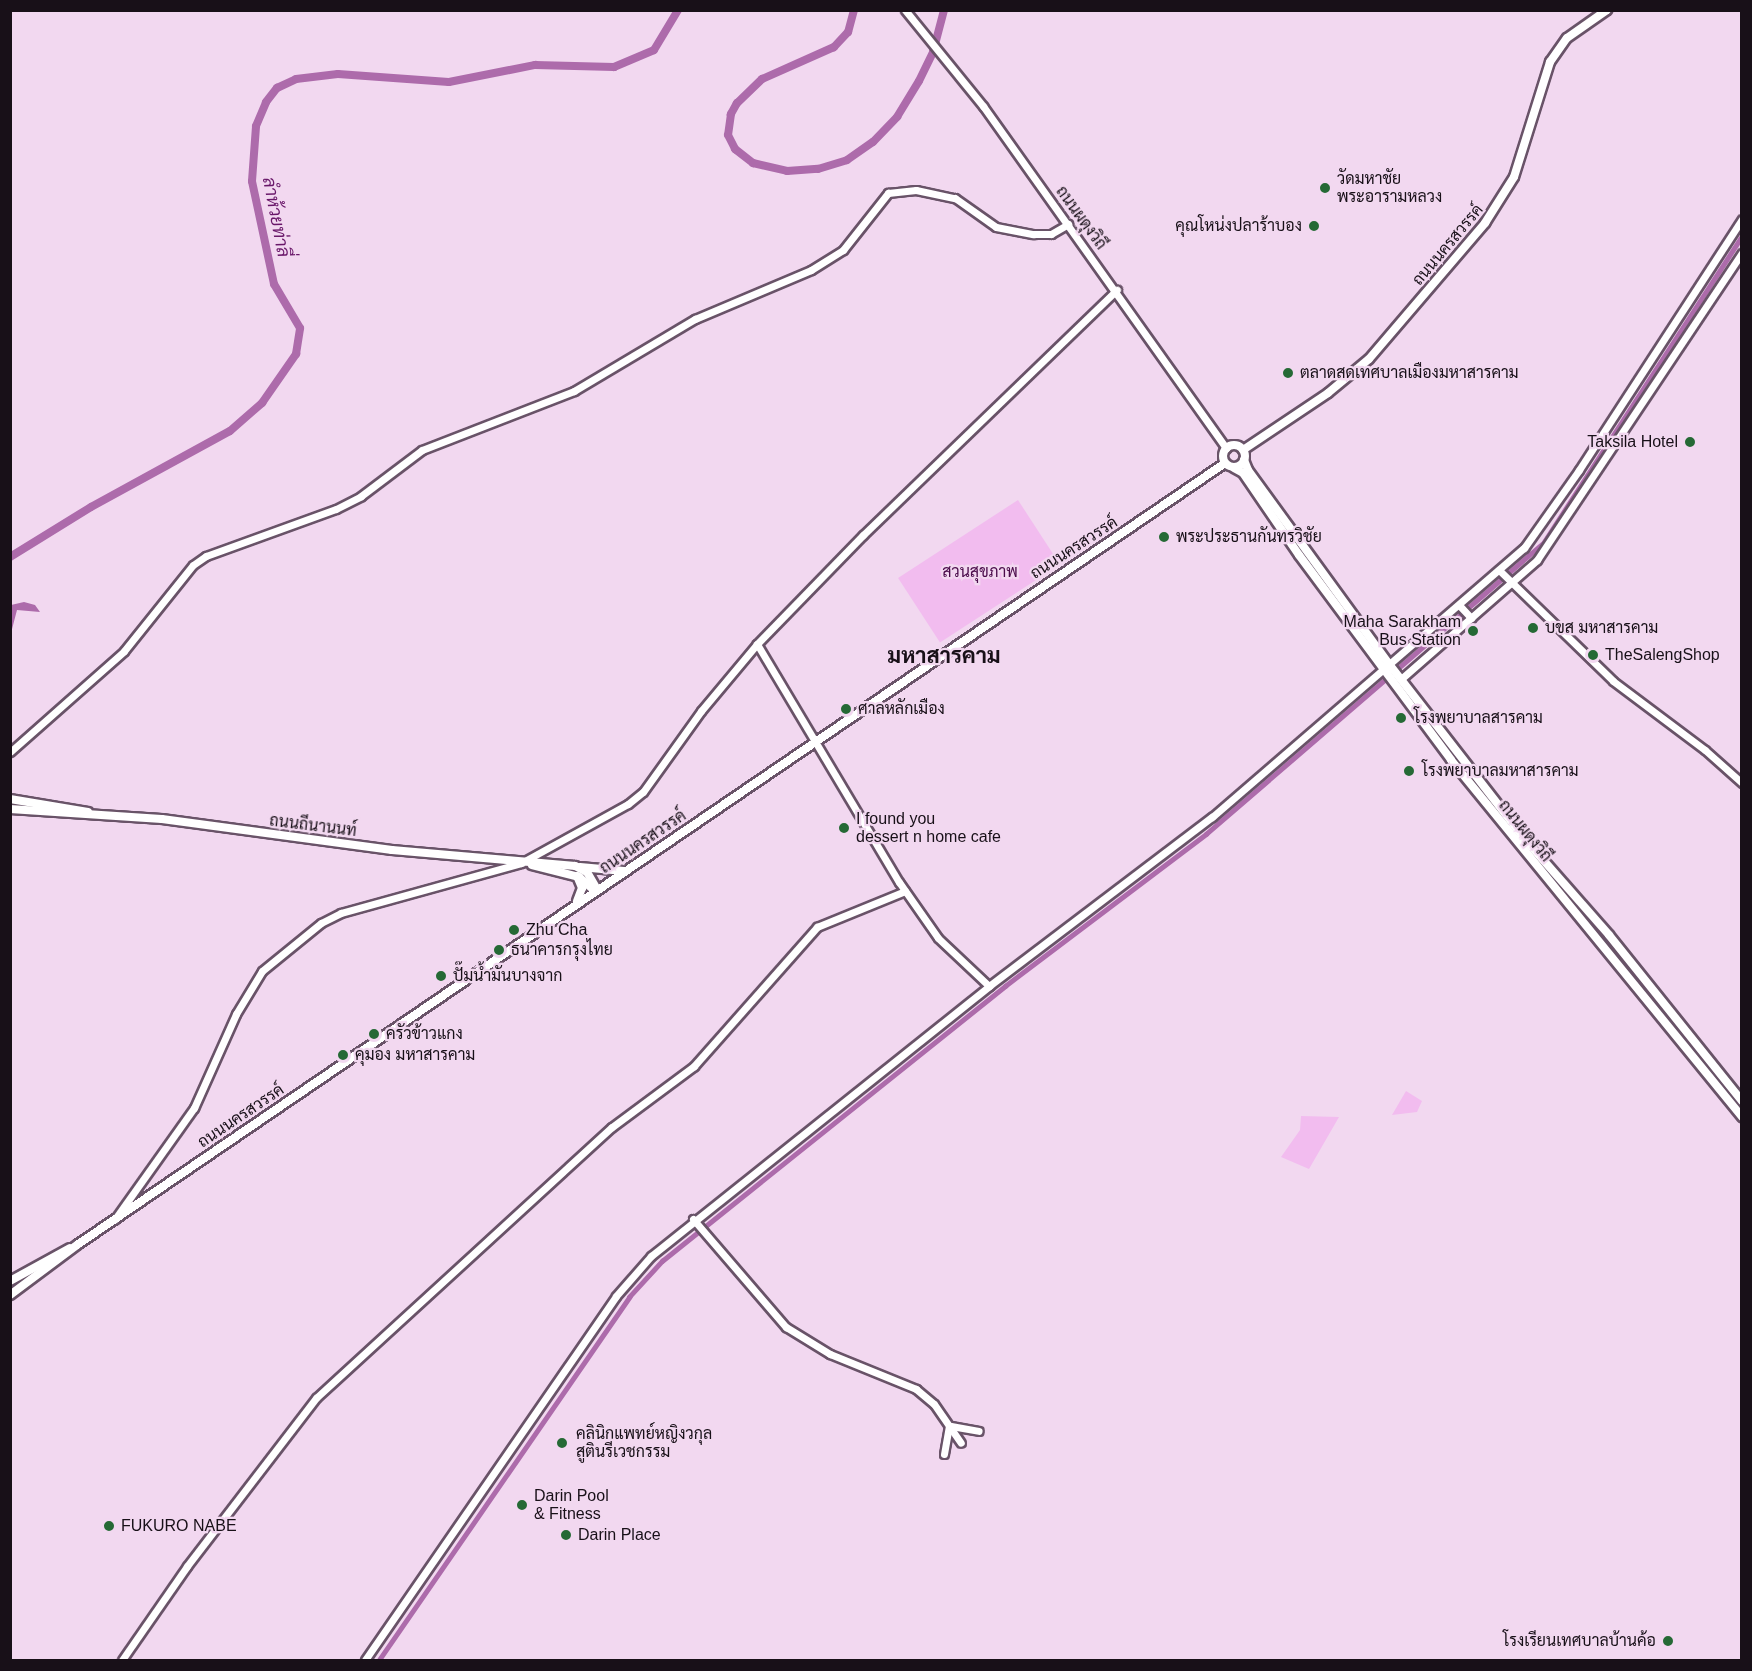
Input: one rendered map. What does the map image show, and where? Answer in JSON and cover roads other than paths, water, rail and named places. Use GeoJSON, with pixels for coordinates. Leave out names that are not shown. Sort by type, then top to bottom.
{"type":"FeatureCollection","features":[{"type":"Feature","properties":{"kind":"main road","name":"ถนนนครสวรรค์"},"geometry":{"type":"LineString","coordinates":[[1243,450],[1328,393],[1369,359],[1485,223],[1514,177],[1550,62],[1567,38],[1607,10]]}},
{"type":"Feature","properties":{"kind":"main road"},"geometry":{"type":"LineString","coordinates":[[1233,445],[1243,450],[1244,460],[1234,468],[1225,463],[1223,455],[1227,448],[1233,445]]}},
{"type":"Feature","properties":{"kind":"main road","name":"ถนนผดุงวิถี"},"geometry":{"type":"LineString","coordinates":[[1244,460],[1248,470],[1387,669]]}},
{"type":"Feature","properties":{"kind":"main road","name":"ถนนนครสวรรค์"},"geometry":{"type":"LineString","coordinates":[[10,1294],[77,1245],[575,904],[1225,463]]}},
{"type":"Feature","properties":{"kind":"main road","name":"ถนนผดุงวิถี"},"geometry":{"type":"LineString","coordinates":[[1234,468],[1243,473],[1387,669],[1742,1117]]}},
{"type":"Feature","properties":{"kind":"main road","name":"ถนนถีนานนท์"},"geometry":{"type":"LineString","coordinates":[[10,799],[43,808]]}},
{"type":"Feature","properties":{"kind":"main road","name":"ถนนถีนานนท์"},"geometry":{"type":"LineString","coordinates":[[10,809],[43,808],[205,824],[297,839],[575,871],[624,871]]}},
{"type":"Feature","properties":{"kind":"main road"},"geometry":{"type":"LineString","coordinates":[[575,904],[582,888],[575,871],[587,872],[596,890]]}},
{"type":"Feature","properties":{"kind":"main road","name":"ถนนผดุงวิถี"},"geometry":{"type":"LineString","coordinates":[[1552,878],[1609,935],[1742,1101]]}},
{"type":"Feature","properties":{"kind":"main road","name":"ถนนนครสวรรค์"},"geometry":{"type":"LineString","coordinates":[[10,1281],[48,1257],[77,1245]]}},
{"type":"Feature","properties":{"kind":"main road"},"geometry":{"type":"LineString","coordinates":[[48,1257],[53,1264]]}},
{"type":"Feature","properties":{"kind":"street","name":"ถนนผดุงวิถี"},"geometry":{"type":"LineString","coordinates":[[905,10],[949,62],[1117,290],[1227,448]]}},
{"type":"Feature","properties":{"kind":"street"},"geometry":{"type":"LineString","coordinates":[[10,752],[124,651],[193,565],[206,556],[336,509],[361,496],[422,450],[574,391],[695,319],[811,270],[843,250],[888,193],[916,190],[955,198],[996,227],[1033,234],[1051,234],[1068,224]]}},
{"type":"Feature","properties":{"kind":"street"},"geometry":{"type":"LineString","coordinates":[[365,1660],[616,1296],[651,1256],[988,986],[1212,817],[1387,669],[1524,548],[1560,498],[1713,267],[1742,219]]}},
{"type":"Feature","properties":{"kind":"street"},"geometry":{"type":"LineString","coordinates":[[1397,679],[1537,560],[1742,253]]}},
{"type":"Feature","properties":{"kind":"street"},"geometry":{"type":"LineString","coordinates":[[1713,267],[1726,276]]}},
{"type":"Feature","properties":{"kind":"street"},"geometry":{"type":"LineString","coordinates":[[115,1219],[123,1203],[194,1108],[250,986],[269,964],[321,923],[341,913],[525,864],[628,804],[643,792],[700,711],[758,644],[863,535],[1117,290]]}},
{"type":"Feature","properties":{"kind":"street"},"geometry":{"type":"LineString","coordinates":[[1500,570],[1613,681],[1705,750],[1742,783]]}},
{"type":"Feature","properties":{"kind":"street"},"geometry":{"type":"LineString","coordinates":[[1459,605],[1471,618]]}},
{"type":"Feature","properties":{"kind":"street"},"geometry":{"type":"LineString","coordinates":[[758,644],[905,891],[938,938],[988,986]]}},
{"type":"Feature","properties":{"kind":"street"},"geometry":{"type":"LineString","coordinates":[[122,1660],[187,1566],[316,1398],[612,1128],[694,1066],[818,927],[905,891]]}},
{"type":"Feature","properties":{"kind":"street"},"geometry":{"type":"LineString","coordinates":[[694,1221],[786,1327],[830,1354],[916,1389],[934,1404],[961,1443]]}},
{"type":"Feature","properties":{"kind":"street"},"geometry":{"type":"LineString","coordinates":[[949,1425],[965,1431],[979,1431]]}},
{"type":"Feature","properties":{"kind":"street"},"geometry":{"type":"LineString","coordinates":[[944,1454],[949,1425]]}},
{"type":"Feature","properties":{"kind":"waterway","name":"ลำห้วยท่าลี่"},"geometry":{"type":"LineString","coordinates":[[10,557],[91,507],[230,431],[262,403],[296,354],[300,328],[274,284],[252,181],[256,126],[266,102],[277,88],[296,79],[338,74],[449,82],[535,65],[614,67],[654,50],[678,10]]}},
{"type":"Feature","properties":{"kind":"waterway","name":"ลำห้วยท่าลี่"},"geometry":{"type":"LineString","coordinates":[[854,10],[848,32],[834,47],[762,79],[737,103],[731,114],[728,135],[735,149],[753,163],[787,171],[818,169],[847,160],[873,142],[897,117],[919,81],[933,52],[944,10]]}},
{"type":"Feature","properties":{"kind":"waterway"},"geometry":{"type":"LineString","coordinates":[[379,1660],[629,1297],[662,1261],[1005,986],[1206,834],[1544,542],[1742,236]]}},
{"type":"Feature","properties":{"kind":"place","name":"วัดมหาชัย พระอารามหลวง"},"geometry":{"type":"Point","coordinates":[1325,188]}},
{"type":"Feature","properties":{"kind":"place","name":"คุณโหน่งปลาร้าบอง"},"geometry":{"type":"Point","coordinates":[1314,226]}},
{"type":"Feature","properties":{"kind":"place","name":"ตลาดสดเทศบาลเมืองมหาสารคาม"},"geometry":{"type":"Point","coordinates":[1288,373]}},
{"type":"Feature","properties":{"kind":"place","name":"Taksila Hotel"},"geometry":{"type":"Point","coordinates":[1690,442]}},
{"type":"Feature","properties":{"kind":"place","name":"พระประธานกันทรวิชัย"},"geometry":{"type":"Point","coordinates":[1164,537]}},
{"type":"Feature","properties":{"kind":"place","name":"บขส มหาสารคาม"},"geometry":{"type":"Point","coordinates":[1533,628]}},
{"type":"Feature","properties":{"kind":"place","name":"Maha Sarakham Bus Station"},"geometry":{"type":"Point","coordinates":[1473,631]}},
{"type":"Feature","properties":{"kind":"place","name":"TheSalengShop"},"geometry":{"type":"Point","coordinates":[1593,655]}},
{"type":"Feature","properties":{"kind":"place","name":"ศาลหลักเมือง"},"geometry":{"type":"Point","coordinates":[846,709]}},
{"type":"Feature","properties":{"kind":"place","name":"โรงพยาบาลสารคาม"},"geometry":{"type":"Point","coordinates":[1401,718]}},
{"type":"Feature","properties":{"kind":"place","name":"โรงพยาบาลมหาสารคาม"},"geometry":{"type":"Point","coordinates":[1409,771]}},
{"type":"Feature","properties":{"kind":"place","name":"I found you dessert n home cafe"},"geometry":{"type":"Point","coordinates":[844,828]}},
{"type":"Feature","properties":{"kind":"place","name":"Zhu Cha"},"geometry":{"type":"Point","coordinates":[514,930]}},
{"type":"Feature","properties":{"kind":"place","name":"ธนาคารกรุงไทย"},"geometry":{"type":"Point","coordinates":[499,950]}},
{"type":"Feature","properties":{"kind":"place","name":"ปั๊มน้ำมันบางจาก"},"geometry":{"type":"Point","coordinates":[441,976]}},
{"type":"Feature","properties":{"kind":"place","name":"ครัวข้าวแกง"},"geometry":{"type":"Point","coordinates":[374,1034]}},
{"type":"Feature","properties":{"kind":"place","name":"คุมอง มหาสารคาม"},"geometry":{"type":"Point","coordinates":[343,1055]}},
{"type":"Feature","properties":{"kind":"place","name":"คลินิกแพทย์หญิงวกุล สูตินรีเวชกรรม"},"geometry":{"type":"Point","coordinates":[562,1443]}},
{"type":"Feature","properties":{"kind":"place","name":"Darin Pool & Fitness"},"geometry":{"type":"Point","coordinates":[522,1505]}},
{"type":"Feature","properties":{"kind":"place","name":"FUKURO NABE"},"geometry":{"type":"Point","coordinates":[109,1526]}},
{"type":"Feature","properties":{"kind":"place","name":"Darin Place"},"geometry":{"type":"Point","coordinates":[566,1535]}},
{"type":"Feature","properties":{"kind":"place","name":"โรงเรียนเทศบาลบ้านค้อ"},"geometry":{"type":"Point","coordinates":[1668,1641]}},
{"type":"Feature","properties":{"kind":"district","name":"มหาสารคาม"},"geometry":{"type":"Point","coordinates":[944,656]}},
{"type":"Feature","properties":{"kind":"park label","name":"สวนสุขภาพ"},"geometry":{"type":"Point","coordinates":[980,572]}}]}
